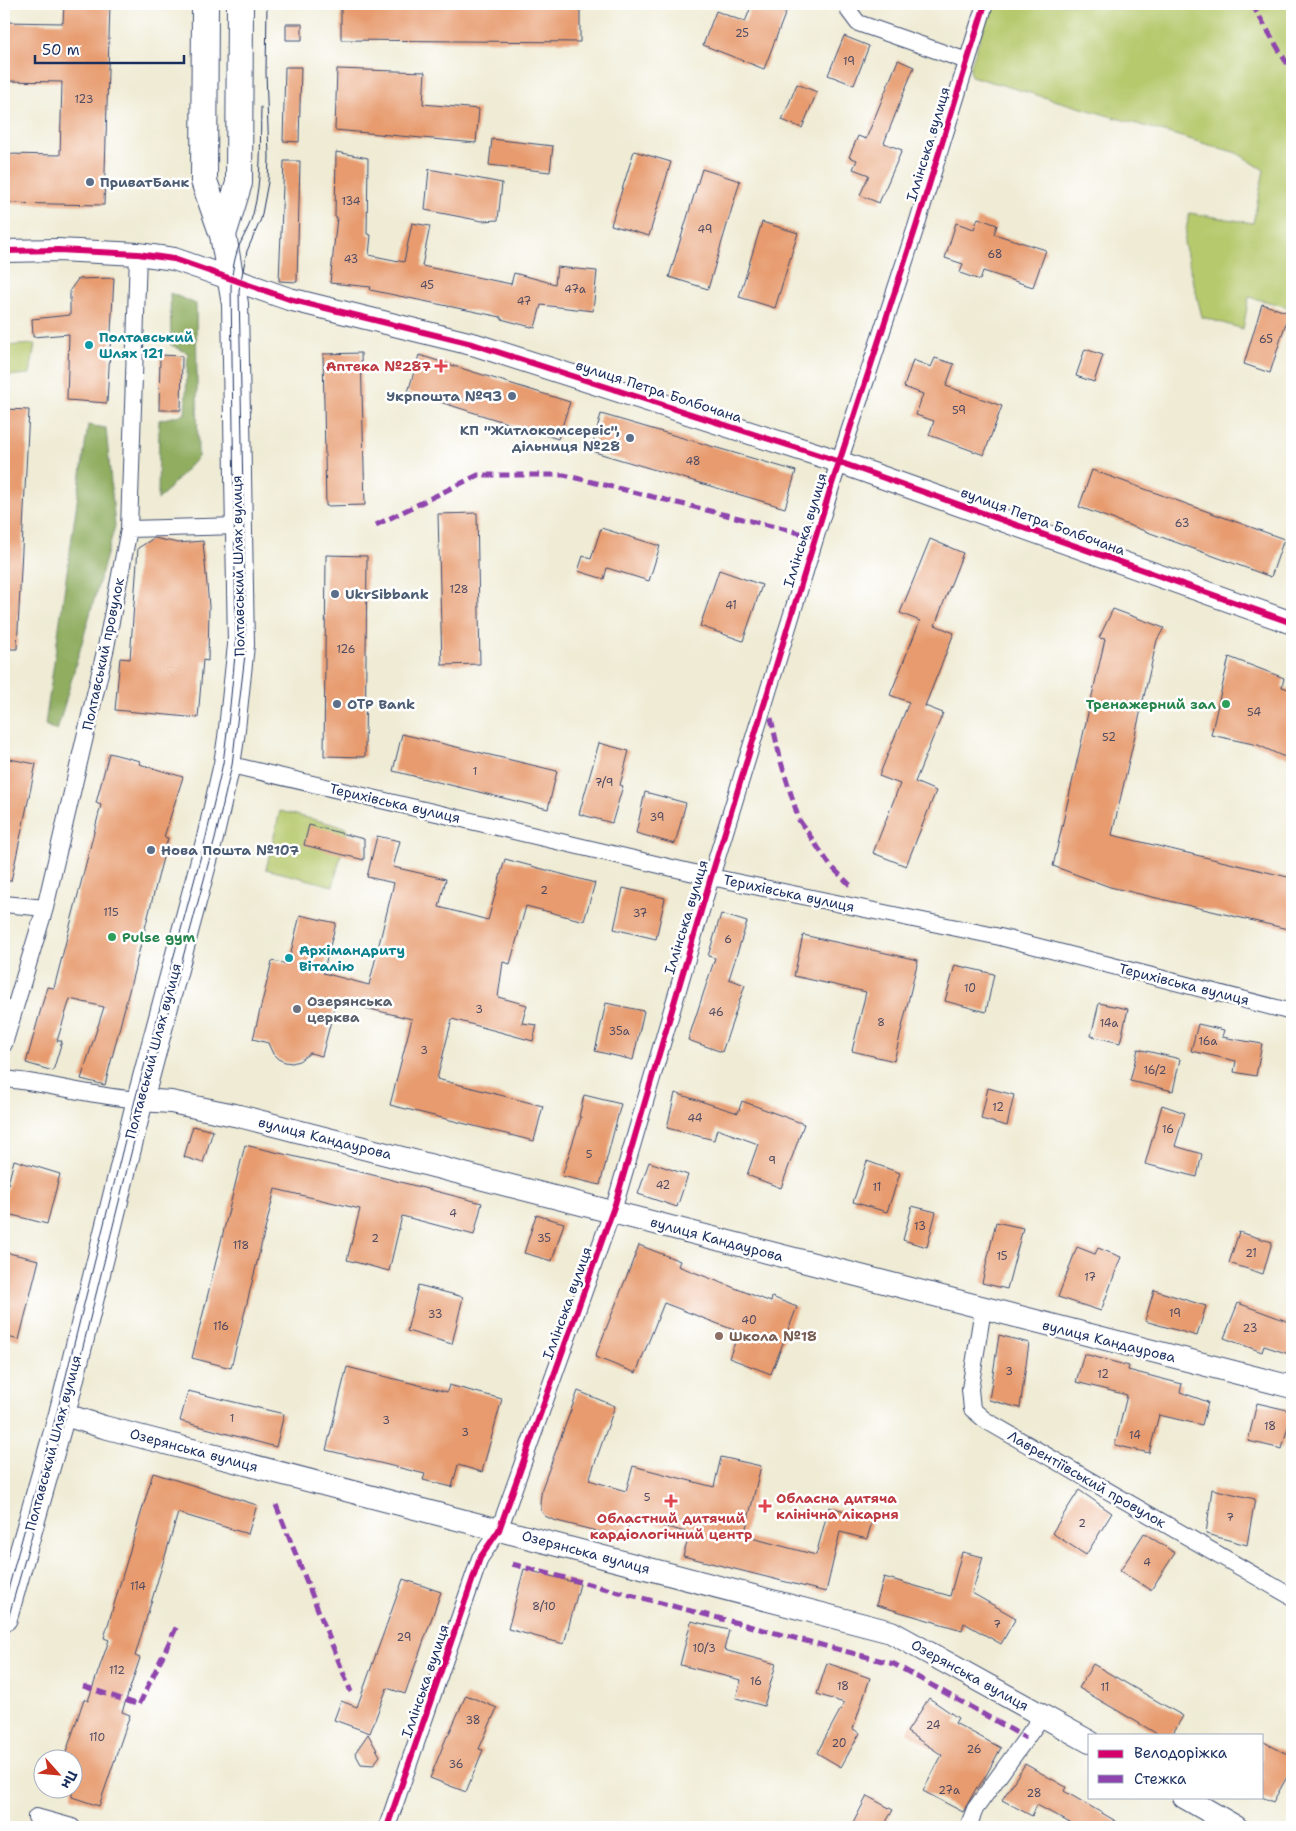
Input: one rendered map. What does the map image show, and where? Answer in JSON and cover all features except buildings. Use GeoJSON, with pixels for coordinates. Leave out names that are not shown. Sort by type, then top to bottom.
{"type":"FeatureCollection","features":[{"type":"Feature","properties":{"kind":"main road","name":"Полтавський Шлях вулиця"},"geometry":{"type":"LineString","coordinates":[[4,1618],[62,1414],[140,1100],[210,838],[227,764],[241,645],[235,304],[223,235],[204,181],[205,4]]}},
{"type":"Feature","properties":{"kind":"main road","name":"Полтавський Шлях вулиця"},"geometry":{"type":"LineString","coordinates":[[223,235],[239,183],[240,4]]}},
{"type":"Feature","properties":{"kind":"street"},"geometry":{"type":"LineString","coordinates":[[849,4],[849,11],[858,23],[967,61]]}},
{"type":"Feature","properties":{"kind":"street","name":"Іллінська вулиця"},"geometry":{"type":"LineString","coordinates":[[387,1827],[480,1558],[499,1530],[612,1212],[711,877],[839,462],[916,227],[985,4]]}},
{"type":"Feature","properties":{"kind":"street","name":"вулиця Петра Болбочана"},"geometry":{"type":"LineString","coordinates":[[4,252],[58,250],[138,254],[174,259],[289,300],[476,345],[839,462],[1292,623]]}},
{"type":"Feature","properties":{"kind":"street","name":"Полтавський провулок"},"geometry":{"type":"LineString","coordinates":[[4,1044],[45,908],[106,647],[129,529],[138,254]]}},
{"type":"Feature","properties":{"kind":"street"},"geometry":{"type":"LineString","coordinates":[[129,529],[239,526]]}},
{"type":"Feature","properties":{"kind":"street","name":"Терихівська вулиця"},"geometry":{"type":"LineString","coordinates":[[227,764],[711,877],[1000,937],[1292,1012]]}},
{"type":"Feature","properties":{"kind":"street"},"geometry":{"type":"LineString","coordinates":[[4,904],[45,908]]}},
{"type":"Feature","properties":{"kind":"street"},"geometry":{"type":"LineString","coordinates":[[4,1079],[106,1097],[140,1100]]}},
{"type":"Feature","properties":{"kind":"street","name":"вулиця Кандаурова"},"geometry":{"type":"LineString","coordinates":[[140,1100],[171,1102],[239,1116],[1292,1387]]}},
{"type":"Feature","properties":{"kind":"street","name":"Лаврентіївський провулок"},"geometry":{"type":"LineString","coordinates":[[984,1309],[970,1389],[972,1409],[985,1420],[1292,1597]]}},
{"type":"Feature","properties":{"kind":"street","name":"Озерянська вулиця"},"geometry":{"type":"LineString","coordinates":[[62,1414],[104,1427],[891,1632],[1088,1741]]}},
{"type":"Feature","properties":{"kind":"street"},"geometry":{"type":"LineString","coordinates":[[968,1827],[975,1809],[1043,1715]]}},
{"type":"Feature","properties":{"kind":"street"},"geometry":{"type":"LineString","coordinates":[[1186,1798],[1236,1827]]}},
{"type":"Feature","properties":{"kind":"street"},"geometry":{"type":"LineString","coordinates":[[36,1817],[72,1827]]}},
{"type":"Feature","properties":{"kind":"green space"},"geometry":{"type":"Polygon","coordinates":[[[991,4],[1292,4],[1292,308],[1249,297],[1243,329],[1202,317],[1184,243],[1189,213],[1253,223],[1264,170],[1237,153],[971,76],[970,68],[991,4]]]}},
{"type":"Feature","properties":{"kind":"green space"},"geometry":{"type":"Polygon","coordinates":[[[170,293],[196,304],[198,457],[158,500],[159,420],[185,414],[188,353],[171,345],[170,293]]]}},
{"type":"Feature","properties":{"kind":"green space"},"geometry":{"type":"Polygon","coordinates":[[[35,344],[30,374],[4,376],[4,346],[35,344]]]}},
{"type":"Feature","properties":{"kind":"green space"},"geometry":{"type":"Polygon","coordinates":[[[88,425],[106,428],[115,526],[57,731],[45,725],[88,425]]]}},
{"type":"Feature","properties":{"kind":"green space"},"geometry":{"type":"Polygon","coordinates":[[[280,811],[348,828],[333,886],[266,869],[280,811]]]}},
{"type":"Feature","properties":{"kind":"tram line"},"geometry":{"type":"LineString","coordinates":[[4,1633],[66,1415],[144,1101],[215,839],[232,765],[246,646],[239,290],[247,251],[261,219],[268,182],[267,4]]}},
{"type":"Feature","properties":{"kind":"tram line"},"geometry":{"type":"LineString","coordinates":[[4,1604],[57,1412],[135,1100],[206,837],[223,763],[236,645],[231,287],[236,256],[250,223],[256,201],[260,161],[261,107]]}},
{"type":"Feature","properties":{"kind":"marked path"},"geometry":{"type":"LineString","coordinates":[[1252,4],[1292,72]]}},
{"type":"Feature","properties":{"kind":"marked path"},"geometry":{"type":"LineString","coordinates":[[376,525],[478,475],[564,475],[816,537]]}},
{"type":"Feature","properties":{"kind":"marked path"},"geometry":{"type":"LineString","coordinates":[[771,718],[781,762],[799,820],[830,865],[850,885]]}},
{"type":"Feature","properties":{"kind":"marked path"},"geometry":{"type":"LineString","coordinates":[[276,1505],[351,1692]]}},
{"type":"Feature","properties":{"kind":"marked path"},"geometry":{"type":"LineString","coordinates":[[512,1564],[894,1664],[1026,1738]]}},
{"type":"Feature","properties":{"kind":"marked path"},"geometry":{"type":"LineString","coordinates":[[83,1686],[139,1705],[177,1626]]}},
{"type":"Feature","properties":{"kind":"cycle path"},"geometry":{"type":"LineString","coordinates":[[387,1827],[480,1558],[499,1530],[615,1204],[711,877],[831,487],[916,227],[985,4]]}},
{"type":"Feature","properties":{"kind":"cycle path"},"geometry":{"type":"LineString","coordinates":[[4,251],[58,250],[138,254],[174,259],[289,299],[476,345],[825,457],[1292,623]]}},
{"type":"Feature","properties":{"kind":"place","name":"ПриватБанк"},"geometry":{"type":"Point","coordinates":[90,182]}},
{"type":"Feature","properties":{"kind":"place","name":"Полтавський Шлях 121"},"geometry":{"type":"Point","coordinates":[89,345]}},
{"type":"Feature","properties":{"kind":"place","name":"Аптека №287"},"geometry":{"type":"Point","coordinates":[441,366]}},
{"type":"Feature","properties":{"kind":"place","name":"Укрпошта №93"},"geometry":{"type":"Point","coordinates":[512,396]}},
{"type":"Feature","properties":{"kind":"place","name":"КП \"Житлокомсервіс\", дільниця №28"},"geometry":{"type":"Point","coordinates":[630,438]}},
{"type":"Feature","properties":{"kind":"place","name":"UkrSibbank"},"geometry":{"type":"Point","coordinates":[335,594]}},
{"type":"Feature","properties":{"kind":"place","name":"OTP Bank"},"geometry":{"type":"Point","coordinates":[337,704]}},
{"type":"Feature","properties":{"kind":"place","name":"Тренажерний зал"},"geometry":{"type":"Point","coordinates":[1226,704]}},
{"type":"Feature","properties":{"kind":"place","name":"Нова Пошта №107"},"geometry":{"type":"Point","coordinates":[151,850]}},
{"type":"Feature","properties":{"kind":"place","name":"Pulse gym"},"geometry":{"type":"Point","coordinates":[112,937]}},
{"type":"Feature","properties":{"kind":"place","name":"Архімандриту Віталію"},"geometry":{"type":"Point","coordinates":[289,958]}},
{"type":"Feature","properties":{"kind":"place","name":"Озерянська церква"},"geometry":{"type":"Point","coordinates":[297,1009]}},
{"type":"Feature","properties":{"kind":"place","name":"Школа №18"},"geometry":{"type":"Point","coordinates":[719,1336]}},
{"type":"Feature","properties":{"kind":"place","name":"Областний дитячий кардіологічний центр"},"geometry":{"type":"Point","coordinates":[671,1501]}},
{"type":"Feature","properties":{"kind":"place","name":"Обласна дитяча клінічна лікарня"},"geometry":{"type":"Point","coordinates":[765,1506]}}]}
